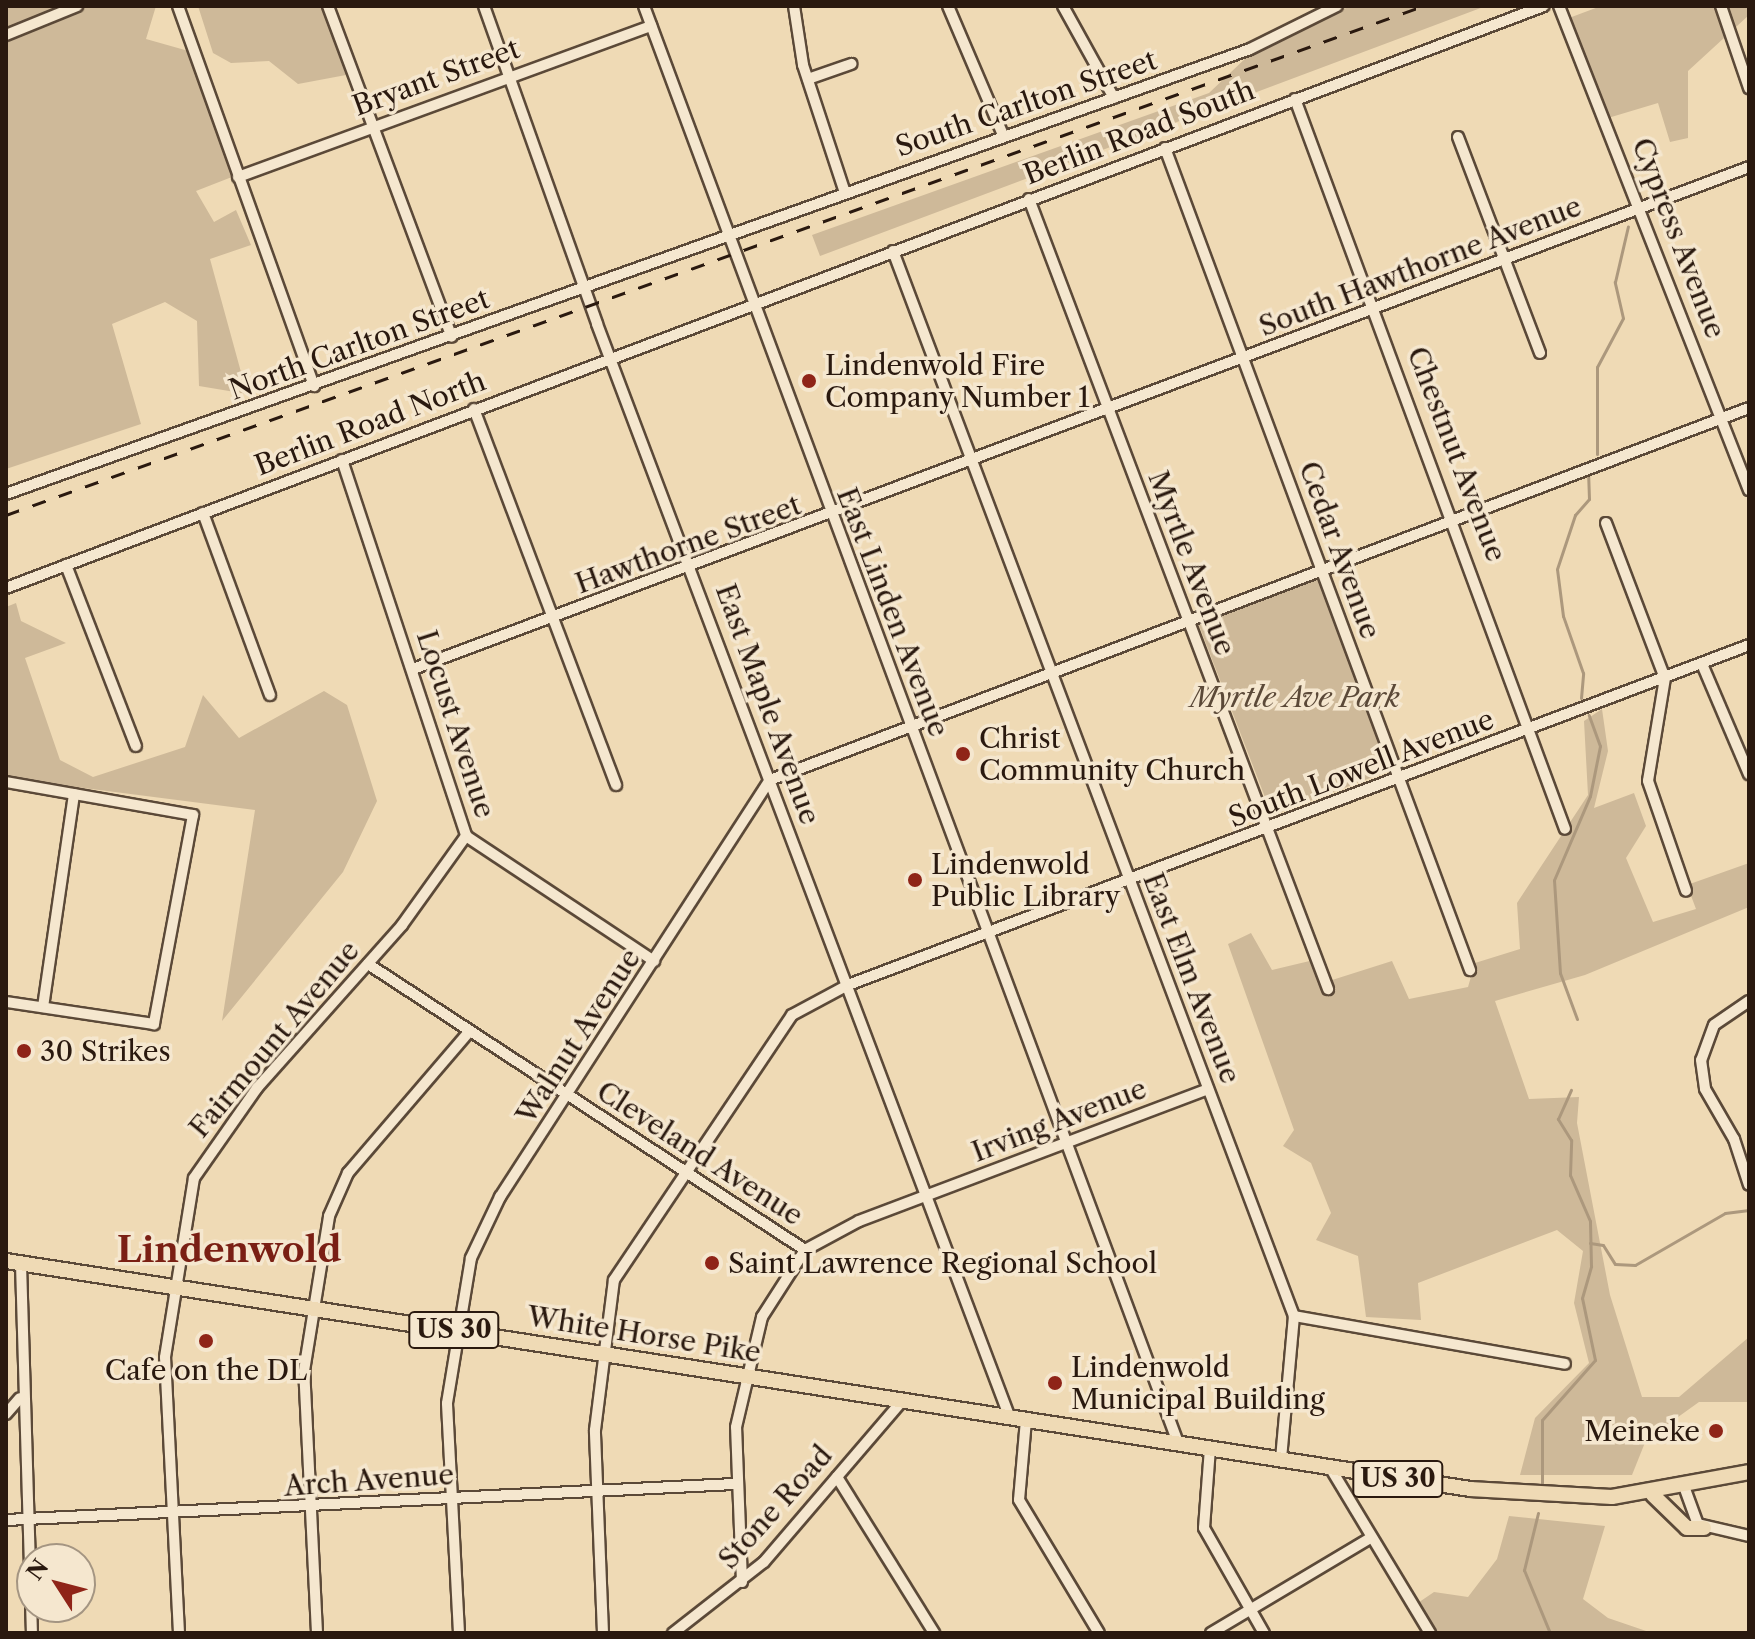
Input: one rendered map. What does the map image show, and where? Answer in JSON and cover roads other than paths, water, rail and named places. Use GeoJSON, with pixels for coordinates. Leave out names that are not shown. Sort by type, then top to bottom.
{"type":"FeatureCollection","features":[{"type":"Feature","properties":{"kind":"highway","name":"White Horse Pike"},"geometry":{"type":"LineString","coordinates":[[14,1262],[1178,1443]]}},
{"type":"Feature","properties":{"kind":"highway","name":"US 30"},"geometry":{"type":"LineString","coordinates":[[1178,1443],[1331,1469],[1534,1497],[1652,1494],[1685,1489],[1749,1472]]}},
{"type":"Feature","properties":{"kind":"highway"},"geometry":{"type":"LineString","coordinates":[[1652,1494],[1687,1528],[1704,1528]]}},
{"type":"Feature","properties":{"kind":"street"},"geometry":{"type":"LineString","coordinates":[[6,35],[77,6]]}},
{"type":"Feature","properties":{"kind":"street"},"geometry":{"type":"LineString","coordinates":[[178,6],[314,386]]}},
{"type":"Feature","properties":{"kind":"street"},"geometry":{"type":"LineString","coordinates":[[328,6],[452,337]]}},
{"type":"Feature","properties":{"kind":"street","name":"East Maple Avenue"},"geometry":{"type":"LineString","coordinates":[[484,6],[610,357],[693,568],[928,1196],[1018,1419]]}},
{"type":"Feature","properties":{"kind":"street","name":"East Linden Avenue"},"geometry":{"type":"LineString","coordinates":[[644,6],[751,304],[1153,1367],[1178,1443]]}},
{"type":"Feature","properties":{"kind":"street"},"geometry":{"type":"LineString","coordinates":[[794,6],[808,79],[845,193]]}},
{"type":"Feature","properties":{"kind":"street"},"geometry":{"type":"LineString","coordinates":[[948,6],[1003,135]]}},
{"type":"Feature","properties":{"kind":"street"},"geometry":{"type":"LineString","coordinates":[[1063,6],[1114,98]]}},
{"type":"Feature","properties":{"kind":"street","name":"South Carlton Street"},"geometry":{"type":"LineString","coordinates":[[727,236],[1250,49],[1337,6]]}},
{"type":"Feature","properties":{"kind":"street","name":"Berlin Road South"},"geometry":{"type":"LineString","coordinates":[[751,304],[1544,6]]}},
{"type":"Feature","properties":{"kind":"street","name":"Cypress Avenue"},"geometry":{"type":"LineString","coordinates":[[1559,6],[1643,209],[1749,490]]}},
{"type":"Feature","properties":{"kind":"street"},"geometry":{"type":"LineString","coordinates":[[1721,6],[1749,88]]}},
{"type":"Feature","properties":{"kind":"street","name":"Bryant Street"},"geometry":{"type":"LineString","coordinates":[[238,177],[372,125],[651,26]]}},
{"type":"Feature","properties":{"kind":"street"},"geometry":{"type":"LineString","coordinates":[[808,79],[851,64]]}},
{"type":"Feature","properties":{"kind":"street","name":"Chestnut Avenue"},"geometry":{"type":"LineString","coordinates":[[1295,99],[1456,519],[1533,728],[1565,829]]}},
{"type":"Feature","properties":{"kind":"street"},"geometry":{"type":"LineString","coordinates":[[1458,137],[1507,259],[1540,353]]}},
{"type":"Feature","properties":{"kind":"street","name":"Cedar Avenue"},"geometry":{"type":"LineString","coordinates":[[1165,148],[1470,970]]}},
{"type":"Feature","properties":{"kind":"street","name":"South Hawthorne Avenue"},"geometry":{"type":"LineString","coordinates":[[1108,409],[1749,167]]}},
{"type":"Feature","properties":{"kind":"street","name":"Myrtle Avenue"},"geometry":{"type":"LineString","coordinates":[[1029,199],[1328,989]]}},
{"type":"Feature","properties":{"kind":"street","name":"North Carlton Street"},"geometry":{"type":"LineString","coordinates":[[6,494],[452,337],[727,236]]}},
{"type":"Feature","properties":{"kind":"street","name":"East Elm Avenue"},"geometry":{"type":"LineString","coordinates":[[893,251],[1294,1316],[1281,1460]]}},
{"type":"Feature","properties":{"kind":"street","name":"Berlin Road North"},"geometry":{"type":"LineString","coordinates":[[6,588],[751,304]]}},
{"type":"Feature","properties":{"kind":"street"},"geometry":{"type":"LineString","coordinates":[[770,780],[909,723],[1749,408]]}},
{"type":"Feature","properties":{"kind":"street"},"geometry":{"type":"LineString","coordinates":[[474,409],[616,785]]}},
{"type":"Feature","properties":{"kind":"street","name":"Hawthorne Street"},"geometry":{"type":"LineString","coordinates":[[413,669],[832,516],[1108,409]]}},
{"type":"Feature","properties":{"kind":"street","name":"Locust Avenue"},"geometry":{"type":"LineString","coordinates":[[342,460],[466,836],[654,961]]}},
{"type":"Feature","properties":{"kind":"street"},"geometry":{"type":"LineString","coordinates":[[203,513],[270,695]]}},
{"type":"Feature","properties":{"kind":"street"},"geometry":{"type":"LineString","coordinates":[[1606,523],[1665,678],[1648,781],[1686,891]]}},
{"type":"Feature","properties":{"kind":"street"},"geometry":{"type":"LineString","coordinates":[[66,565],[136,746]]}},
{"type":"Feature","properties":{"kind":"street","name":"South Lowell Avenue"},"geometry":{"type":"LineString","coordinates":[[685,1172],[797,1010],[848,985],[1749,645]]}},
{"type":"Feature","properties":{"kind":"street"},"geometry":{"type":"LineString","coordinates":[[1702,664],[1749,774]]}},
{"type":"Feature","properties":{"kind":"street","name":"Walnut Avenue"},"geometry":{"type":"LineString","coordinates":[[459,1633],[447,1403],[457,1330],[483,1227],[770,780]]}},
{"type":"Feature","properties":{"kind":"street"},"geometry":{"type":"LineString","coordinates":[[6,782],[193,815],[154,1024],[6,1002]]}},
{"type":"Feature","properties":{"kind":"street"},"geometry":{"type":"LineString","coordinates":[[43,1007],[74,794]]}},
{"type":"Feature","properties":{"kind":"street","name":"Fairmount Avenue"},"geometry":{"type":"LineString","coordinates":[[179,1633],[169,1515],[165,1357],[191,1190],[203,1161],[368,964],[466,836]]}},
{"type":"Feature","properties":{"kind":"street","name":"Cleveland Avenue"},"geometry":{"type":"LineString","coordinates":[[368,964],[805,1250]]}},
{"type":"Feature","properties":{"kind":"street"},"geometry":{"type":"LineString","coordinates":[[1749,1001],[1714,1025],[1701,1060],[1705,1089],[1734,1139],[1749,1185]]}},
{"type":"Feature","properties":{"kind":"street"},"geometry":{"type":"LineString","coordinates":[[317,1633],[304,1371],[338,1189],[469,1032]]}},
{"type":"Feature","properties":{"kind":"street","name":"Irving Avenue"},"geometry":{"type":"LineString","coordinates":[[805,1250],[928,1196],[1208,1089]]}},
{"type":"Feature","properties":{"kind":"street"},"geometry":{"type":"LineString","coordinates":[[603,1633],[596,1493],[604,1354],[614,1280],[685,1172]]}},
{"type":"Feature","properties":{"kind":"street"},"geometry":{"type":"LineString","coordinates":[[742,1582],[735,1484],[746,1376],[762,1317],[805,1250]]}},
{"type":"Feature","properties":{"kind":"street"},"geometry":{"type":"LineString","coordinates":[[14,1262],[32,1633]]}},
{"type":"Feature","properties":{"kind":"street"},"geometry":{"type":"LineString","coordinates":[[1294,1316],[1565,1364]]}},
{"type":"Feature","properties":{"kind":"street"},"geometry":{"type":"LineString","coordinates":[[6,1414],[20,1398]]}},
{"type":"Feature","properties":{"kind":"street","name":"Stone Road"},"geometry":{"type":"LineString","coordinates":[[673,1633],[742,1582],[902,1401]]}},
{"type":"Feature","properties":{"kind":"street"},"geometry":{"type":"LineString","coordinates":[[1018,1419],[1019,1500],[1099,1633]]}},
{"type":"Feature","properties":{"kind":"street"},"geometry":{"type":"LineString","coordinates":[[1210,1448],[1204,1528],[1264,1633]]}},
{"type":"Feature","properties":{"kind":"street"},"geometry":{"type":"LineString","coordinates":[[1331,1469],[1430,1633]]}},
{"type":"Feature","properties":{"kind":"street"},"geometry":{"type":"LineString","coordinates":[[837,1477],[934,1633]]}},
{"type":"Feature","properties":{"kind":"street","name":"Arch Avenue"},"geometry":{"type":"LineString","coordinates":[[6,1520],[169,1515],[735,1484]]}},
{"type":"Feature","properties":{"kind":"street"},"geometry":{"type":"LineString","coordinates":[[1685,1489],[1691,1516],[1704,1528],[1749,1536]]}},
{"type":"Feature","properties":{"kind":"street"},"geometry":{"type":"LineString","coordinates":[[1211,1633],[1372,1537]]}},
{"type":"Feature","properties":{"kind":"waterway"},"geometry":{"type":"LineString","coordinates":[[1597,454],[1597,367],[1623,318],[1615,282],[1628,226]]}},
{"type":"Feature","properties":{"kind":"waterway"},"geometry":{"type":"LineString","coordinates":[[1581,698],[1583,673],[1563,616],[1557,569],[1575,515],[1589,499],[1588,476]]}},
{"type":"Feature","properties":{"kind":"waterway"},"geometry":{"type":"LineString","coordinates":[[1577,1019],[1560,973],[1554,880],[1590,796],[1600,746],[1589,715]]}},
{"type":"Feature","properties":{"kind":"waterway"},"geometry":{"type":"LineString","coordinates":[[1542,1486],[1542,1420],[1595,1360],[1582,1298],[1591,1266],[1590,1221],[1570,1175],[1571,1140],[1558,1119],[1571,1090]]}},
{"type":"Feature","properties":{"kind":"waterway"},"geometry":{"type":"LineString","coordinates":[[1590,1243],[1603,1245],[1615,1264],[1635,1265],[1725,1213],[1749,1210]]}},
{"type":"Feature","properties":{"kind":"waterway"},"geometry":{"type":"LineString","coordinates":[[1538,1513],[1524,1570],[1550,1633]]}},
{"type":"Feature","properties":{"kind":"railway"},"geometry":{"type":"LineString","coordinates":[[6,515],[1423,6]]}},
{"type":"Feature","properties":{"kind":"place","name":"Lindenwold Fire Company Number 1"},"geometry":{"type":"Point","coordinates":[809,381]}},
{"type":"Feature","properties":{"kind":"place","name":"Christ Community Church"},"geometry":{"type":"Point","coordinates":[963,754]}},
{"type":"Feature","properties":{"kind":"place","name":"Lindenwold Public Library"},"geometry":{"type":"Point","coordinates":[915,880]}},
{"type":"Feature","properties":{"kind":"place","name":"30 Strikes"},"geometry":{"type":"Point","coordinates":[24,1051]}},
{"type":"Feature","properties":{"kind":"place","name":"Saint Lawrence Regional School"},"geometry":{"type":"Point","coordinates":[712,1263]}},
{"type":"Feature","properties":{"kind":"place","name":"Cafe on the DL"},"geometry":{"type":"Point","coordinates":[206,1341]}},
{"type":"Feature","properties":{"kind":"place","name":"Lindenwold Municipal Building"},"geometry":{"type":"Point","coordinates":[1055,1383]}},
{"type":"Feature","properties":{"kind":"place","name":"Meineke"},"geometry":{"type":"Point","coordinates":[1716,1431]}},
{"type":"Feature","properties":{"kind":"district","name":"Lindenwold"},"geometry":{"type":"Point","coordinates":[229,1250]}},
{"type":"Feature","properties":{"kind":"park label","name":"Myrtle Ave Park"},"geometry":{"type":"Point","coordinates":[1295,697]}}]}
